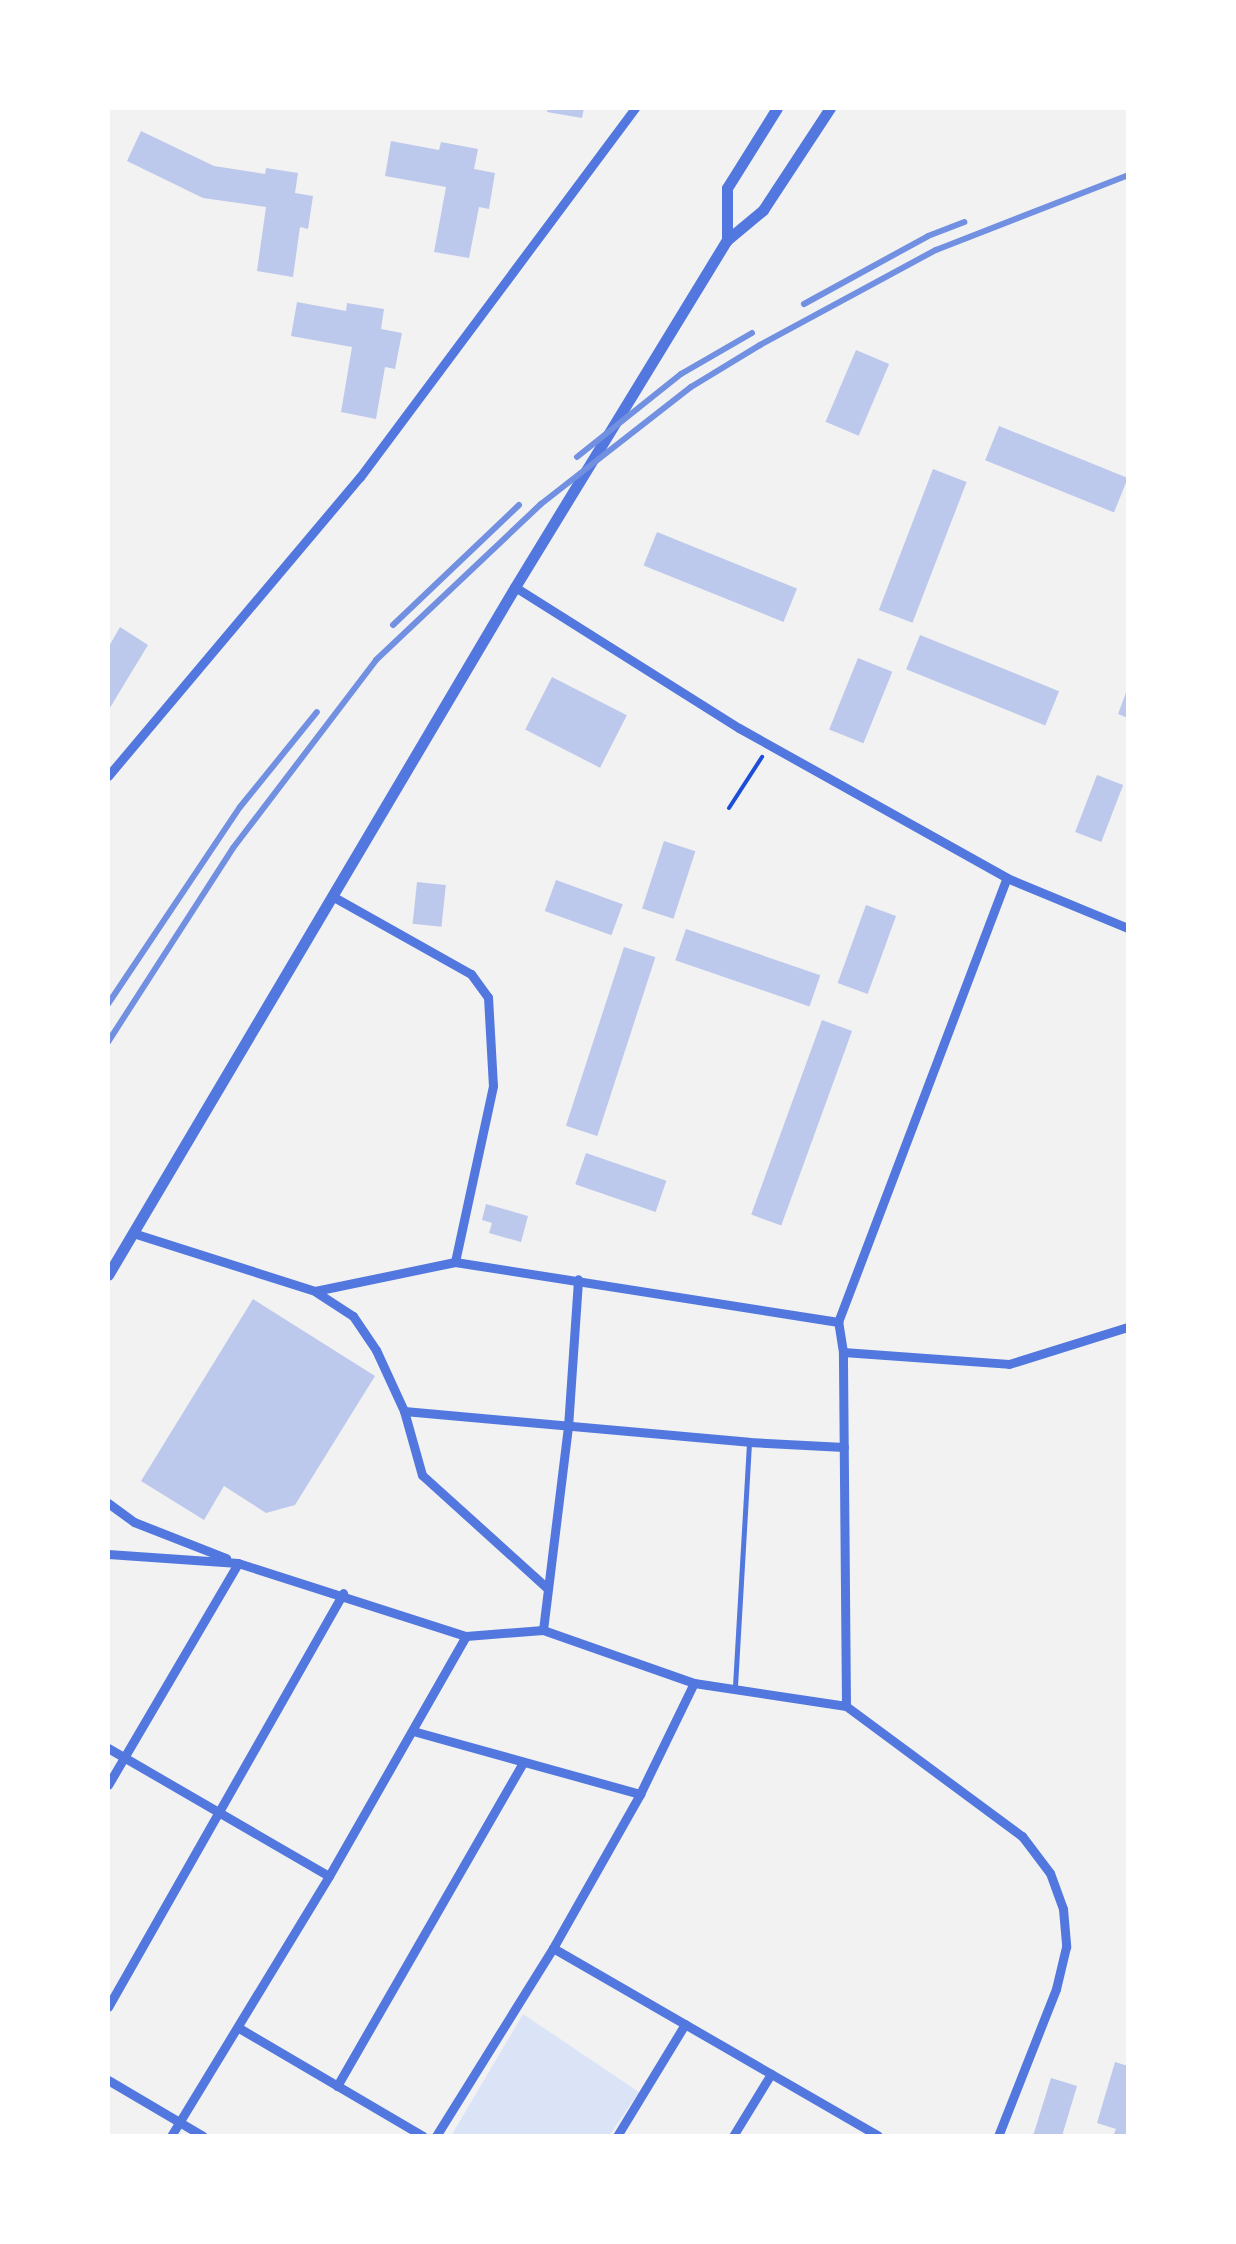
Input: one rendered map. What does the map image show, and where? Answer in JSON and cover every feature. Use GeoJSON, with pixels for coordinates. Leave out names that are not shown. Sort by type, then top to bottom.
{"type":"FeatureCollection","features":[{"type":"Feature","properties":{"kind":"street"},"geometry":{"type":"LineString","coordinates":[[108,776],[360,477],[635,108]]}},
{"type":"Feature","properties":{"kind":"street"},"geometry":{"type":"LineString","coordinates":[[727,240],[728,188],[777,108]]}},
{"type":"Feature","properties":{"kind":"street"},"geometry":{"type":"LineString","coordinates":[[108,1276],[515,588],[727,240],[763,210],[830,108]]}},
{"type":"Feature","properties":{"kind":"street"},"geometry":{"type":"LineString","coordinates":[[515,588],[770,746],[1006,878],[1128,928]]}},
{"type":"Feature","properties":{"kind":"street"},"geometry":{"type":"LineString","coordinates":[[846,1706],[843,1352],[838,1322],[1006,878]]}},
{"type":"Feature","properties":{"kind":"street"},"geometry":{"type":"LineString","coordinates":[[332,896],[471,974],[488,997],[493,1086],[454,1262]]}},
{"type":"Feature","properties":{"kind":"street"},"geometry":{"type":"LineString","coordinates":[[134,1233],[315,1291],[353,1316],[376,1350],[404,1410],[422,1475],[548,1588]]}},
{"type":"Feature","properties":{"kind":"street"},"geometry":{"type":"LineString","coordinates":[[315,1291],[454,1262],[838,1322]]}},
{"type":"Feature","properties":{"kind":"street"},"geometry":{"type":"LineString","coordinates":[[543,1630],[568,1427],[578,1279]]}},
{"type":"Feature","properties":{"kind":"street"},"geometry":{"type":"LineString","coordinates":[[843,1352],[1009,1364],[1128,1327]]}},
{"type":"Feature","properties":{"kind":"street"},"geometry":{"type":"LineString","coordinates":[[404,1410],[749,1442],[844,1446]]}},
{"type":"Feature","properties":{"kind":"street"},"geometry":{"type":"LineString","coordinates":[[108,1503],[134,1522],[238,1562],[343,1592],[466,1636],[543,1630],[694,1683],[735,1686],[846,1706],[1022,1836],[1050,1873],[1063,1910],[1066,1947],[1056,1989],[998,2136]]}},
{"type":"Feature","properties":{"kind":"street"},"geometry":{"type":"LineString","coordinates":[[108,1554],[238,1562]]}},
{"type":"Feature","properties":{"kind":"street"},"geometry":{"type":"LineString","coordinates":[[108,1785],[238,1562]]}},
{"type":"Feature","properties":{"kind":"street"},"geometry":{"type":"LineString","coordinates":[[108,2007],[343,1592]]}},
{"type":"Feature","properties":{"kind":"street"},"geometry":{"type":"LineString","coordinates":[[171,2136],[329,1876],[466,1636]]}},
{"type":"Feature","properties":{"kind":"street"},"geometry":{"type":"LineString","coordinates":[[436,2136],[553,1948],[640,1794],[694,1683]]}},
{"type":"Feature","properties":{"kind":"street"},"geometry":{"type":"LineString","coordinates":[[413,1731],[640,1794]]}},
{"type":"Feature","properties":{"kind":"street"},"geometry":{"type":"LineString","coordinates":[[108,1748],[329,1876]]}},
{"type":"Feature","properties":{"kind":"street"},"geometry":{"type":"LineString","coordinates":[[338,2086],[523,1762]]}},
{"type":"Feature","properties":{"kind":"street"},"geometry":{"type":"LineString","coordinates":[[553,1948],[878,2136]]}},
{"type":"Feature","properties":{"kind":"street"},"geometry":{"type":"LineString","coordinates":[[617,2136],[686,2024]]}},
{"type":"Feature","properties":{"kind":"street"},"geometry":{"type":"LineString","coordinates":[[238,2028],[424,2136]]}},
{"type":"Feature","properties":{"kind":"street"},"geometry":{"type":"LineString","coordinates":[[733,2136],[771,2074]]}},
{"type":"Feature","properties":{"kind":"street"},"geometry":{"type":"LineString","coordinates":[[108,2080],[204,2136]]}},
{"type":"Feature","properties":{"kind":"street"},"geometry":{"type":"LineString","coordinates":[[853,2136],[859,2126]]}},
{"type":"Feature","properties":{"kind":"lane"},"geometry":{"type":"LineString","coordinates":[[735,1686],[749,1442]]}},
{"type":"Feature","properties":{"kind":"path"},"geometry":{"type":"LineString","coordinates":[[730,808],[770,746]]}},
{"type":"Feature","properties":{"kind":"shaded area"},"geometry":{"type":"Polygon","coordinates":[[[523,2014],[639,2092],[609,2136],[451,2136],[523,2014]]]}},
{"type":"Feature","properties":{"kind":"building"},"geometry":{"type":"Polygon","coordinates":[[[548,108],[584,108],[582,118],[547,112],[548,108]]]}},
{"type":"Feature","properties":{"kind":"building"},"geometry":{"type":"Polygon","coordinates":[[[141,131],[214,166],[265,174],[266,168],[298,173],[295,193],[313,196],[308,229],[300,227],[293,277],[257,271],[266,207],[203,198],[127,161],[141,131]]]}},
{"type":"Feature","properties":{"kind":"building"},"geometry":{"type":"Polygon","coordinates":[[[391,141],[439,150],[441,142],[478,149],[474,169],[495,173],[489,209],[479,207],[469,258],[434,252],[446,187],[385,176],[391,141]]]}},
{"type":"Feature","properties":{"kind":"building"},"geometry":{"type":"Polygon","coordinates":[[[297,302],[346,311],[347,303],[384,309],[381,329],[402,333],[395,369],[385,367],[376,419],[341,412],[352,347],[291,336],[297,302]]]}},
{"type":"Feature","properties":{"kind":"building"},"geometry":{"type":"Polygon","coordinates":[[[856,350],[889,364],[859,436],[826,422],[856,350]]]}},
{"type":"Feature","properties":{"kind":"building"},"geometry":{"type":"Polygon","coordinates":[[[999,426],[1128,478],[1114,512],[985,460],[999,426]]]}},
{"type":"Feature","properties":{"kind":"building"},"geometry":{"type":"Polygon","coordinates":[[[933,469],[967,482],[912,623],[879,610],[933,469]]]}},
{"type":"Feature","properties":{"kind":"building"},"geometry":{"type":"Polygon","coordinates":[[[657,532],[797,589],[784,622],[644,565],[657,532]]]}},
{"type":"Feature","properties":{"kind":"building"},"geometry":{"type":"Polygon","coordinates":[[[120,627],[148,645],[108,711],[108,648],[120,627]]]}},
{"type":"Feature","properties":{"kind":"building"},"geometry":{"type":"Polygon","coordinates":[[[920,635],[1059,691],[1045,725],[906,669],[920,635]]]}},
{"type":"Feature","properties":{"kind":"building"},"geometry":{"type":"Polygon","coordinates":[[[858,658],[892,672],[863,743],[829,729],[858,658]]]}},
{"type":"Feature","properties":{"kind":"building"},"geometry":{"type":"Polygon","coordinates":[[[552,677],[627,715],[600,768],[525,730],[552,677]]]}},
{"type":"Feature","properties":{"kind":"building"},"geometry":{"type":"Polygon","coordinates":[[[1128,687],[1128,718],[1118,714],[1128,687]]]}},
{"type":"Feature","properties":{"kind":"building"},"geometry":{"type":"Polygon","coordinates":[[[1097,775],[1123,785],[1101,842],[1075,832],[1097,775]]]}},
{"type":"Feature","properties":{"kind":"building"},"geometry":{"type":"Polygon","coordinates":[[[664,841],[695,851],[673,919],[642,909],[664,841]]]}},
{"type":"Feature","properties":{"kind":"building"},"geometry":{"type":"Polygon","coordinates":[[[556,880],[623,904],[611,935],[545,911],[556,880]]]}},
{"type":"Feature","properties":{"kind":"building"},"geometry":{"type":"Polygon","coordinates":[[[417,882],[446,885],[441,927],[413,924],[417,882]]]}},
{"type":"Feature","properties":{"kind":"building"},"geometry":{"type":"Polygon","coordinates":[[[866,905],[896,916],[868,994],[838,983],[866,905]]]}},
{"type":"Feature","properties":{"kind":"building"},"geometry":{"type":"Polygon","coordinates":[[[686,929],[820,975],[810,1006],[675,960],[686,929]]]}},
{"type":"Feature","properties":{"kind":"building"},"geometry":{"type":"Polygon","coordinates":[[[624,947],[655,957],[597,1136],[566,1126],[624,947]]]}},
{"type":"Feature","properties":{"kind":"building"},"geometry":{"type":"Polygon","coordinates":[[[822,1020],[852,1031],[781,1225],[751,1215],[822,1020]]]}},
{"type":"Feature","properties":{"kind":"building"},"geometry":{"type":"Polygon","coordinates":[[[586,1153],[666,1181],[656,1212],[575,1184],[586,1153]]]}},
{"type":"Feature","properties":{"kind":"building"},"geometry":{"type":"Polygon","coordinates":[[[486,1204],[528,1216],[521,1242],[489,1233],[492,1223],[482,1220],[486,1204]]]}},
{"type":"Feature","properties":{"kind":"building"},"geometry":{"type":"Polygon","coordinates":[[[253,1299],[375,1376],[295,1505],[266,1513],[224,1486],[204,1520],[141,1481],[253,1299]]]}},
{"type":"Feature","properties":{"kind":"building"},"geometry":{"type":"Polygon","coordinates":[[[1115,2062],[1128,2066],[1128,2136],[1113,2136],[1116,2129],[1097,2123],[1115,2062]]]}},
{"type":"Feature","properties":{"kind":"building"},"geometry":{"type":"Polygon","coordinates":[[[1051,2078],[1077,2086],[1062,2136],[1033,2136],[1051,2078]]]}},
{"type":"Feature","properties":{"kind":"railway"},"geometry":{"type":"LineString","coordinates":[[108,1042],[233,848],[376,660],[541,504],[691,387],[760,345],[936,250],[1128,175]]}},
{"type":"Feature","properties":{"kind":"railway"},"geometry":{"type":"LineString","coordinates":[[804,304],[928,236],[964,222]]}},
{"type":"Feature","properties":{"kind":"railway"},"geometry":{"type":"LineString","coordinates":[[577,457],[681,374],[752,333]]}},
{"type":"Feature","properties":{"kind":"railway"},"geometry":{"type":"LineString","coordinates":[[393,625],[519,505]]}},
{"type":"Feature","properties":{"kind":"railway"},"geometry":{"type":"LineString","coordinates":[[108,1004],[240,807],[317,712]]}}]}
